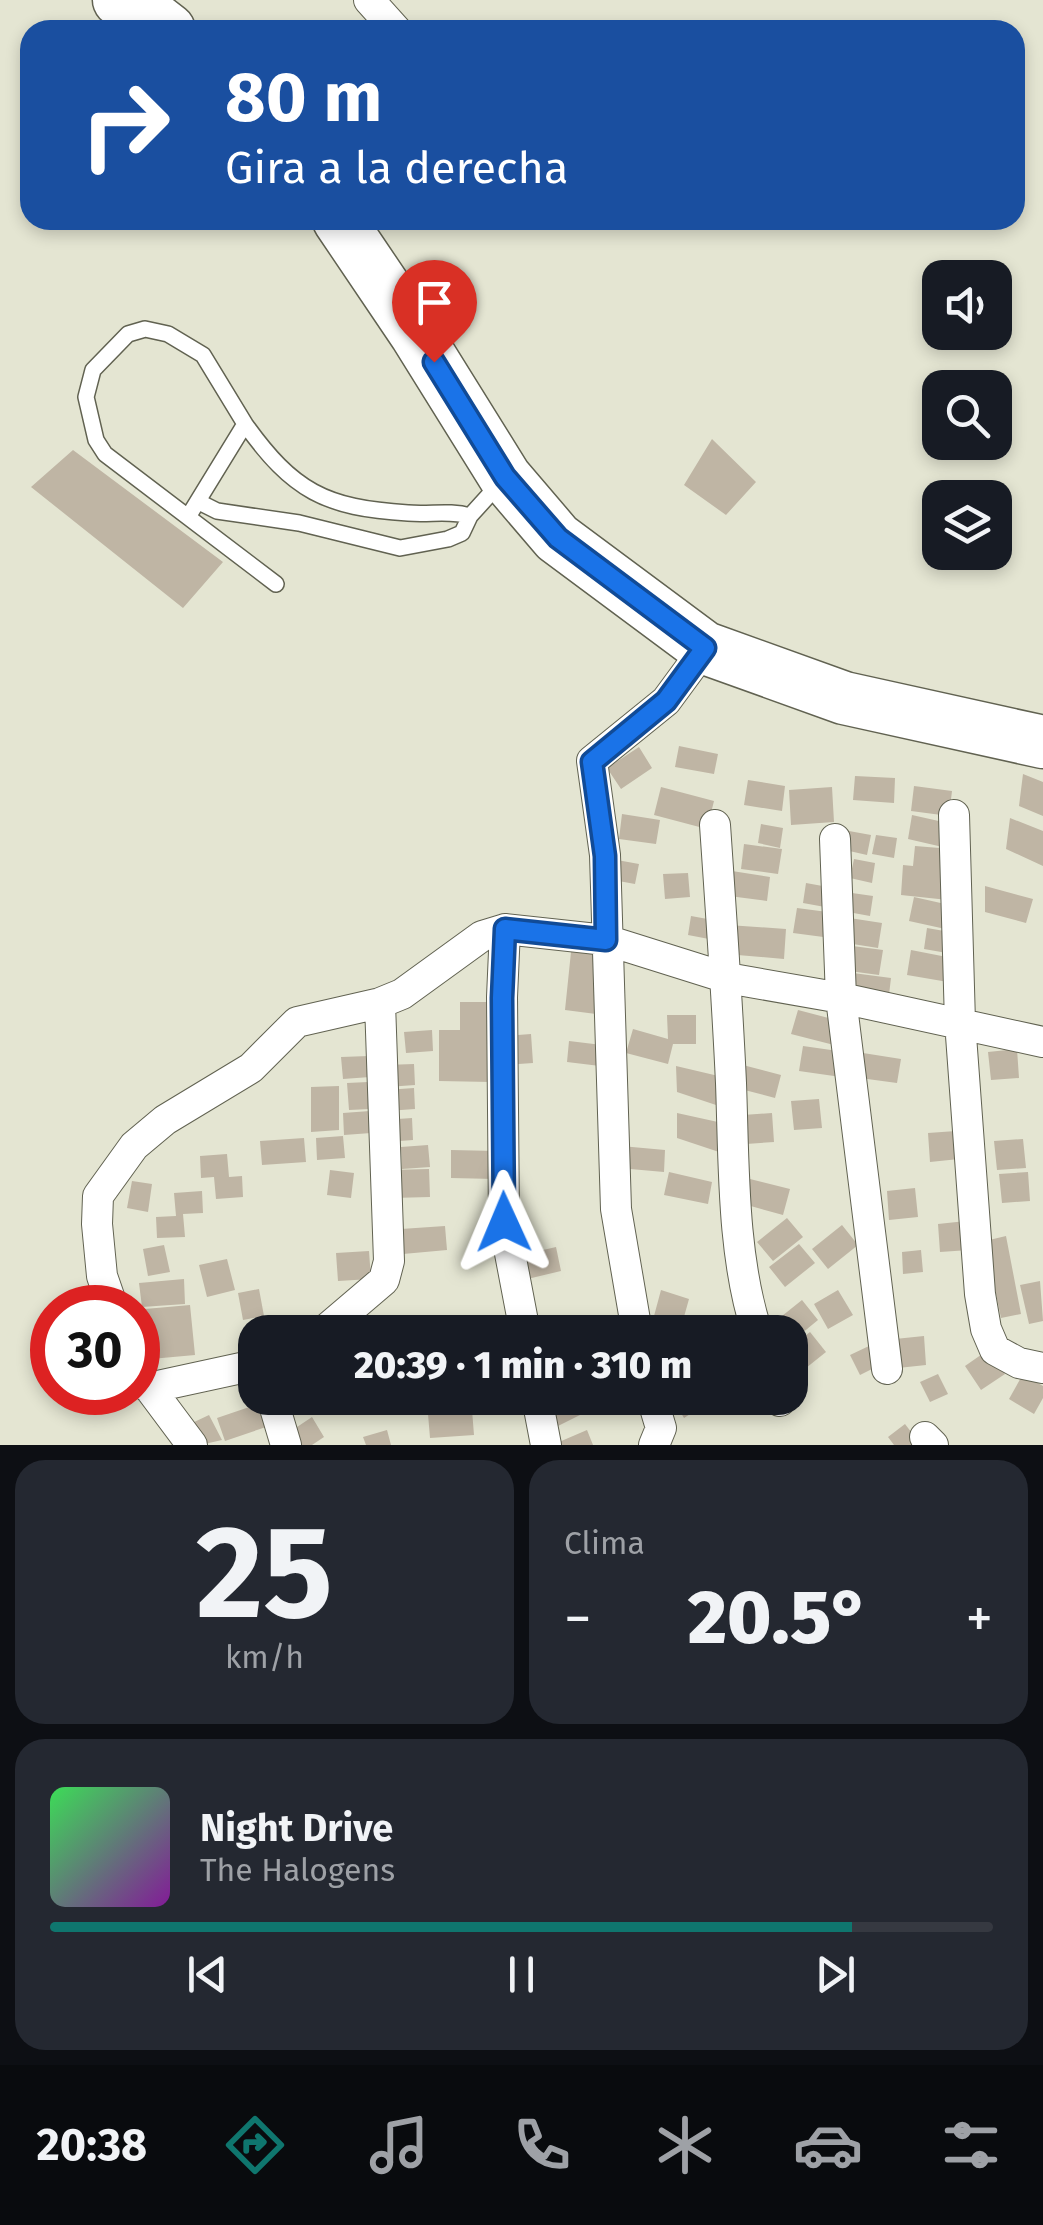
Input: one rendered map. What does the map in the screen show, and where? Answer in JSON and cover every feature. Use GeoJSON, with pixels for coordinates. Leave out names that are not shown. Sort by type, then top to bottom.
{"type":"FeatureCollection","features":[{"type":"Feature","properties":{"kind":"highway"},"geometry":{"type":"LineString","coordinates":[[119,0],[156,20]]}},
{"type":"Feature","properties":{"kind":"highway"},"geometry":{"type":"LineString","coordinates":[[346,230],[505,477],[558,538],[705,648],[844,698],[1043,742]]}},
{"type":"Feature","properties":{"kind":"street"},"geometry":{"type":"LineString","coordinates":[[369,0],[387,20]]}},
{"type":"Feature","properties":{"kind":"street"},"geometry":{"type":"LineString","coordinates":[[634,1315],[616,1209],[605,856],[592,762],[666,701],[705,648]]}},
{"type":"Feature","properties":{"kind":"street"},"geometry":{"type":"LineString","coordinates":[[954,816],[960,1022],[980,1294],[986,1329],[995,1350],[1043,1368]]}},
{"type":"Feature","properties":{"kind":"street"},"geometry":{"type":"LineString","coordinates":[[715,825],[727,978],[735,1191],[752,1315]]}},
{"type":"Feature","properties":{"kind":"street"},"geometry":{"type":"LineString","coordinates":[[835,839],[841,998],[886,1369]]}},
{"type":"Feature","properties":{"kind":"street"},"geometry":{"type":"LineString","coordinates":[[505,929],[504,1222],[522,1315]]}},
{"type":"Feature","properties":{"kind":"street"},"geometry":{"type":"LineString","coordinates":[[105,1285],[97,1224],[98,1196],[134,1146],[164,1120],[250,1068],[296,1022],[380,1002],[414,986],[482,936],[505,929],[606,940],[727,978],[960,1022],[1043,1042]]}},
{"type":"Feature","properties":{"kind":"street"},"geometry":{"type":"LineString","coordinates":[[343,1315],[384,1280],[389,1261],[380,1002]]}},
{"type":"Feature","properties":{"kind":"street"},"geometry":{"type":"LineString","coordinates":[[160,1378],[238,1368]]}},
{"type":"Feature","properties":{"kind":"street"},"geometry":{"type":"LineString","coordinates":[[160,1403],[192,1445]]}},
{"type":"Feature","properties":{"kind":"street"},"geometry":{"type":"LineString","coordinates":[[277,1415],[286,1445]]}},
{"type":"Feature","properties":{"kind":"street"},"geometry":{"type":"LineString","coordinates":[[540,1415],[546,1445]]}},
{"type":"Feature","properties":{"kind":"street"},"geometry":{"type":"LineString","coordinates":[[654,1445],[661,1428],[657,1415]]}},
{"type":"Feature","properties":{"kind":"lane"},"geometry":{"type":"LineString","coordinates":[[276,584],[106,454],[96,440],[86,398],[93,370],[128,334],[146,328],[168,334],[203,356],[266,454],[302,488],[344,505],[427,513],[452,511],[470,516]]}},
{"type":"Feature","properties":{"kind":"lane"},"geometry":{"type":"LineString","coordinates":[[188,517],[245,424]]}},
{"type":"Feature","properties":{"kind":"lane"},"geometry":{"type":"LineString","coordinates":[[198,502],[217,511],[299,523],[400,548],[462,533],[470,516],[505,477]]}},
{"type":"Feature","properties":{"kind":"lane"},"geometry":{"type":"LineString","coordinates":[[427,513],[435,542]]}},
{"type":"Feature","properties":{"kind":"building"},"geometry":{"type":"Polygon","coordinates":[[[712,439],[756,482],[726,515],[684,485],[712,439]]]}},
{"type":"Feature","properties":{"kind":"building"},"geometry":{"type":"Polygon","coordinates":[[[73,450],[223,562],[183,608],[31,487],[73,450]]]}},
{"type":"Feature","properties":{"kind":"building"},"geometry":{"type":"Polygon","coordinates":[[[679,746],[718,754],[714,774],[675,767],[679,746]]]}},
{"type":"Feature","properties":{"kind":"building"},"geometry":{"type":"Polygon","coordinates":[[[639,747],[652,768],[621,789],[607,768],[639,747]]]}},
{"type":"Feature","properties":{"kind":"building"},"geometry":{"type":"Polygon","coordinates":[[[1023,774],[1043,782],[1043,816],[1019,806],[1023,774]]]}},
{"type":"Feature","properties":{"kind":"building"},"geometry":{"type":"Polygon","coordinates":[[[855,776],[895,778],[894,803],[853,800],[855,776]]]}},
{"type":"Feature","properties":{"kind":"building"},"geometry":{"type":"Polygon","coordinates":[[[748,780],[785,786],[782,811],[744,805],[748,780]]]}},
{"type":"Feature","properties":{"kind":"building"},"geometry":{"type":"Polygon","coordinates":[[[914,786],[952,791],[949,816],[911,811],[914,786]]]}},
{"type":"Feature","properties":{"kind":"building"},"geometry":{"type":"Polygon","coordinates":[[[661,787],[714,801],[707,829],[654,815],[661,787]]]}},
{"type":"Feature","properties":{"kind":"building"},"geometry":{"type":"Polygon","coordinates":[[[832,787],[834,822],[791,825],[789,790],[832,787]]]}},
{"type":"Feature","properties":{"kind":"building"},"geometry":{"type":"Polygon","coordinates":[[[622,814],[660,820],[656,844],[619,839],[622,814]]]}},
{"type":"Feature","properties":{"kind":"building"},"geometry":{"type":"Polygon","coordinates":[[[912,815],[952,824],[947,848],[908,839],[912,815]]]}},
{"type":"Feature","properties":{"kind":"building"},"geometry":{"type":"Polygon","coordinates":[[[1010,818],[1043,831],[1043,866],[1006,849],[1010,818]]]}},
{"type":"Feature","properties":{"kind":"building"},"geometry":{"type":"Polygon","coordinates":[[[761,824],[783,828],[780,848],[758,843],[761,824]]]}},
{"type":"Feature","properties":{"kind":"building"},"geometry":{"type":"Polygon","coordinates":[[[849,831],[871,835],[867,855],[845,850],[849,831]]]}},
{"type":"Feature","properties":{"kind":"building"},"geometry":{"type":"Polygon","coordinates":[[[876,835],[897,838],[894,858],[872,854],[876,835]]]}},
{"type":"Feature","properties":{"kind":"building"},"geometry":{"type":"Polygon","coordinates":[[[744,844],[782,849],[778,874],[741,869],[744,844]]]}},
{"type":"Feature","properties":{"kind":"building"},"geometry":{"type":"Polygon","coordinates":[[[915,846],[952,849],[948,900],[901,895],[903,865],[913,866],[915,846]]]}},
{"type":"Feature","properties":{"kind":"building"},"geometry":{"type":"Polygon","coordinates":[[[854,859],[875,863],[872,883],[850,878],[854,859]]]}},
{"type":"Feature","properties":{"kind":"building"},"geometry":{"type":"Polygon","coordinates":[[[617,860],[639,864],[635,884],[613,880],[617,860]]]}},
{"type":"Feature","properties":{"kind":"building"},"geometry":{"type":"Polygon","coordinates":[[[732,871],[770,877],[767,901],[729,896],[732,871]]]}},
{"type":"Feature","properties":{"kind":"building"},"geometry":{"type":"Polygon","coordinates":[[[688,873],[690,897],[665,899],[663,874],[688,873]]]}},
{"type":"Feature","properties":{"kind":"building"},"geometry":{"type":"Polygon","coordinates":[[[806,883],[828,887],[825,907],[803,903],[806,883]]]}},
{"type":"Feature","properties":{"kind":"building"},"geometry":{"type":"Polygon","coordinates":[[[985,886],[1033,899],[1026,923],[985,912],[985,886]]]}},
{"type":"Feature","properties":{"kind":"building"},"geometry":{"type":"Polygon","coordinates":[[[852,893],[873,896],[870,916],[848,912],[852,893]]]}},
{"type":"Feature","properties":{"kind":"building"},"geometry":{"type":"Polygon","coordinates":[[[914,897],[954,906],[950,930],[909,921],[914,897]]]}},
{"type":"Feature","properties":{"kind":"building"},"geometry":{"type":"Polygon","coordinates":[[[797,908],[835,913],[831,938],[793,933],[797,908]]]}},
{"type":"Feature","properties":{"kind":"building"},"geometry":{"type":"Polygon","coordinates":[[[691,916],[713,920],[709,939],[688,935],[691,916]]]}},
{"type":"Feature","properties":{"kind":"building"},"geometry":{"type":"Polygon","coordinates":[[[843,917],[882,923],[878,948],[840,942],[843,917]]]}},
{"type":"Feature","properties":{"kind":"building"},"geometry":{"type":"Polygon","coordinates":[[[728,925],[786,929],[784,959],[726,954],[728,925]]]}},
{"type":"Feature","properties":{"kind":"building"},"geometry":{"type":"Polygon","coordinates":[[[927,928],[950,932],[947,953],[924,949],[927,928]]]}},
{"type":"Feature","properties":{"kind":"building"},"geometry":{"type":"Polygon","coordinates":[[[845,945],[883,950],[879,975],[842,970],[845,945]]]}},
{"type":"Feature","properties":{"kind":"building"},"geometry":{"type":"Polygon","coordinates":[[[911,950],[952,958],[948,982],[907,975],[911,950]]]}},
{"type":"Feature","properties":{"kind":"building"},"geometry":{"type":"Polygon","coordinates":[[[571,952],[603,955],[596,1014],[565,1010],[571,952]]]}},
{"type":"Feature","properties":{"kind":"building"},"geometry":{"type":"Polygon","coordinates":[[[853,973],[891,978],[888,1003],[850,998],[853,973]]]}},
{"type":"Feature","properties":{"kind":"building"},"geometry":{"type":"Polygon","coordinates":[[[460,1002],[491,1002],[491,1082],[439,1081],[439,1030],[460,1030],[460,1002]]]}},
{"type":"Feature","properties":{"kind":"building"},"geometry":{"type":"Polygon","coordinates":[[[798,1010],[840,1021],[834,1045],[791,1034],[798,1010]]]}},
{"type":"Feature","properties":{"kind":"building"},"geometry":{"type":"Polygon","coordinates":[[[667,1015],[696,1015],[696,1044],[673,1044],[668,1064],[626,1053],[633,1029],[668,1039],[667,1015]]]}},
{"type":"Feature","properties":{"kind":"building"},"geometry":{"type":"Polygon","coordinates":[[[432,1030],[433,1051],[406,1053],[404,1032],[432,1030]]]}},
{"type":"Feature","properties":{"kind":"building"},"geometry":{"type":"Polygon","coordinates":[[[531,1034],[533,1063],[506,1065],[504,1036],[531,1034]]]}},
{"type":"Feature","properties":{"kind":"building"},"geometry":{"type":"Polygon","coordinates":[[[569,1041],[602,1045],[600,1066],[567,1062],[569,1041]]]}},
{"type":"Feature","properties":{"kind":"building"},"geometry":{"type":"Polygon","coordinates":[[[803,1046],[845,1052],[841,1077],[799,1071],[803,1046]]]}},
{"type":"Feature","properties":{"kind":"building"},"geometry":{"type":"Polygon","coordinates":[[[1017,1049],[1019,1078],[991,1080],[988,1052],[1017,1049]]]}},
{"type":"Feature","properties":{"kind":"building"},"geometry":{"type":"Polygon","coordinates":[[[863,1053],[901,1059],[897,1083],[860,1078],[863,1053]]]}},
{"type":"Feature","properties":{"kind":"building"},"geometry":{"type":"Polygon","coordinates":[[[369,1056],[370,1077],[343,1079],[341,1057],[369,1056]]]}},
{"type":"Feature","properties":{"kind":"building"},"geometry":{"type":"Polygon","coordinates":[[[414,1064],[415,1085],[387,1087],[386,1065],[414,1064]]]}},
{"type":"Feature","properties":{"kind":"building"},"geometry":{"type":"Polygon","coordinates":[[[739,1064],[781,1075],[775,1098],[733,1087],[739,1064]]]}},
{"type":"Feature","properties":{"kind":"building"},"geometry":{"type":"Polygon","coordinates":[[[676,1066],[727,1078],[719,1106],[677,1092],[676,1066]]]}},
{"type":"Feature","properties":{"kind":"building"},"geometry":{"type":"Polygon","coordinates":[[[368,1082],[370,1109],[349,1110],[347,1083],[368,1082]]]}},
{"type":"Feature","properties":{"kind":"building"},"geometry":{"type":"Polygon","coordinates":[[[339,1086],[339,1130],[311,1132],[311,1087],[339,1086]]]}},
{"type":"Feature","properties":{"kind":"building"},"geometry":{"type":"Polygon","coordinates":[[[414,1088],[415,1109],[387,1111],[386,1090],[414,1088]]]}},
{"type":"Feature","properties":{"kind":"building"},"geometry":{"type":"Polygon","coordinates":[[[819,1099],[822,1128],[794,1130],[791,1101],[819,1099]]]}},
{"type":"Feature","properties":{"kind":"building"},"geometry":{"type":"Polygon","coordinates":[[[370,1111],[371,1133],[344,1135],[343,1113],[370,1111]]]}},
{"type":"Feature","properties":{"kind":"building"},"geometry":{"type":"Polygon","coordinates":[[[677,1113],[727,1124],[719,1152],[677,1138],[677,1113]]]}},
{"type":"Feature","properties":{"kind":"building"},"geometry":{"type":"Polygon","coordinates":[[[772,1113],[774,1142],[746,1144],[743,1115],[772,1113]]]}},
{"type":"Feature","properties":{"kind":"building"},"geometry":{"type":"Polygon","coordinates":[[[412,1118],[413,1140],[386,1142],[384,1120],[412,1118]]]}},
{"type":"Feature","properties":{"kind":"building"},"geometry":{"type":"Polygon","coordinates":[[[956,1131],[959,1159],[930,1162],[928,1133],[956,1131]]]}},
{"type":"Feature","properties":{"kind":"building"},"geometry":{"type":"Polygon","coordinates":[[[343,1136],[345,1158],[317,1160],[316,1138],[343,1136]]]}},
{"type":"Feature","properties":{"kind":"building"},"geometry":{"type":"Polygon","coordinates":[[[304,1138],[306,1162],[262,1165],[260,1141],[304,1138]]]}},
{"type":"Feature","properties":{"kind":"building"},"geometry":{"type":"Polygon","coordinates":[[[1023,1139],[1026,1168],[997,1170],[994,1141],[1023,1139]]]}},
{"type":"Feature","properties":{"kind":"building"},"geometry":{"type":"Polygon","coordinates":[[[428,1145],[430,1167],[402,1169],[401,1147],[428,1145]]]}},
{"type":"Feature","properties":{"kind":"building"},"geometry":{"type":"Polygon","coordinates":[[[621,1146],[665,1150],[664,1172],[619,1168],[621,1146]]]}},
{"type":"Feature","properties":{"kind":"building"},"geometry":{"type":"Polygon","coordinates":[[[451,1150],[496,1151],[495,1179],[451,1178],[451,1150]]]}},
{"type":"Feature","properties":{"kind":"building"},"geometry":{"type":"Polygon","coordinates":[[[227,1154],[229,1177],[242,1176],[243,1197],[216,1199],[214,1177],[201,1178],[200,1156],[227,1154]]]}},
{"type":"Feature","properties":{"kind":"building"},"geometry":{"type":"Polygon","coordinates":[[[429,1169],[430,1197],[392,1198],[391,1170],[429,1169]]]}},
{"type":"Feature","properties":{"kind":"building"},"geometry":{"type":"Polygon","coordinates":[[[330,1170],[354,1173],[351,1198],[327,1195],[330,1170]]]}},
{"type":"Feature","properties":{"kind":"building"},"geometry":{"type":"Polygon","coordinates":[[[669,1172],[712,1182],[708,1204],[664,1195],[669,1172]]]}},
{"type":"Feature","properties":{"kind":"building"},"geometry":{"type":"Polygon","coordinates":[[[1028,1172],[1030,1201],[1002,1203],[999,1174],[1028,1172]]]}},
{"type":"Feature","properties":{"kind":"building"},"geometry":{"type":"Polygon","coordinates":[[[746,1178],[790,1189],[783,1215],[740,1203],[746,1178]]]}},
{"type":"Feature","properties":{"kind":"building"},"geometry":{"type":"Polygon","coordinates":[[[132,1181],[152,1184],[148,1212],[127,1208],[132,1181]]]}},
{"type":"Feature","properties":{"kind":"building"},"geometry":{"type":"Polygon","coordinates":[[[915,1188],[918,1217],[889,1220],[887,1191],[915,1188]]]}},
{"type":"Feature","properties":{"kind":"building"},"geometry":{"type":"Polygon","coordinates":[[[202,1191],[203,1213],[183,1214],[185,1237],[157,1238],[156,1217],[176,1216],[174,1193],[202,1191]]]}},
{"type":"Feature","properties":{"kind":"building"},"geometry":{"type":"Polygon","coordinates":[[[787,1218],[803,1237],[773,1261],[757,1242],[787,1218]]]}},
{"type":"Feature","properties":{"kind":"building"},"geometry":{"type":"Polygon","coordinates":[[[966,1221],[969,1250],[940,1252],[938,1224],[966,1221]]]}},
{"type":"Feature","properties":{"kind":"building"},"geometry":{"type":"Polygon","coordinates":[[[842,1225],[858,1245],[828,1269],[812,1249],[842,1225]]]}},
{"type":"Feature","properties":{"kind":"building"},"geometry":{"type":"Polygon","coordinates":[[[445,1226],[447,1250],[403,1254],[401,1229],[445,1226]]]}},
{"type":"Feature","properties":{"kind":"building"},"geometry":{"type":"Polygon","coordinates":[[[1006,1236],[1021,1314],[1001,1318],[985,1241],[1006,1236]]]}},
{"type":"Feature","properties":{"kind":"building"},"geometry":{"type":"Polygon","coordinates":[[[799,1244],[815,1263],[785,1287],[769,1267],[799,1244]]]}},
{"type":"Feature","properties":{"kind":"building"},"geometry":{"type":"Polygon","coordinates":[[[164,1245],[170,1272],[148,1276],[143,1249],[164,1245]]]}},
{"type":"Feature","properties":{"kind":"building"},"geometry":{"type":"Polygon","coordinates":[[[556,1247],[561,1271],[519,1281],[513,1257],[556,1247]]]}},
{"type":"Feature","properties":{"kind":"building"},"geometry":{"type":"Polygon","coordinates":[[[921,1250],[923,1272],[903,1274],[902,1252],[921,1250]]]}},
{"type":"Feature","properties":{"kind":"building"},"geometry":{"type":"Polygon","coordinates":[[[369,1251],[371,1279],[338,1281],[336,1253],[369,1251]]]}},
{"type":"Feature","properties":{"kind":"building"},"geometry":{"type":"Polygon","coordinates":[[[227,1259],[235,1290],[207,1297],[199,1265],[227,1259]]]}},
{"type":"Feature","properties":{"kind":"building"},"geometry":{"type":"Polygon","coordinates":[[[184,1279],[185,1304],[160,1306],[160,1285],[139,1283],[184,1279]]]}},
{"type":"Feature","properties":{"kind":"building"},"geometry":{"type":"Polygon","coordinates":[[[1040,1281],[1043,1321],[1029,1324],[1020,1285],[1040,1281]]]}},
{"type":"Feature","properties":{"kind":"building"},"geometry":{"type":"Polygon","coordinates":[[[259,1289],[264,1315],[242,1315],[238,1293],[259,1289]]]}},
{"type":"Feature","properties":{"kind":"building"},"geometry":{"type":"Polygon","coordinates":[[[661,1290],[689,1299],[685,1315],[654,1315],[661,1290]]]}},
{"type":"Feature","properties":{"kind":"building"},"geometry":{"type":"Polygon","coordinates":[[[838,1290],[853,1315],[828,1329],[814,1304],[838,1290]]]}},
{"type":"Feature","properties":{"kind":"building"},"geometry":{"type":"Polygon","coordinates":[[[802,1300],[818,1320],[808,1328],[808,1315],[783,1315],[802,1300]]]}},
{"type":"Feature","properties":{"kind":"building"},"geometry":{"type":"Polygon","coordinates":[[[190,1305],[195,1355],[160,1358],[160,1308],[190,1305]]]}},
{"type":"Feature","properties":{"kind":"building"},"geometry":{"type":"Polygon","coordinates":[[[808,1334],[826,1352],[808,1366],[808,1334]]]}},
{"type":"Feature","properties":{"kind":"building"},"geometry":{"type":"Polygon","coordinates":[[[924,1336],[926,1365],[898,1368],[895,1339],[924,1336]]]}},
{"type":"Feature","properties":{"kind":"building"},"geometry":{"type":"Polygon","coordinates":[[[869,1346],[878,1366],[860,1375],[850,1355],[869,1346]]]}},
{"type":"Feature","properties":{"kind":"building"},"geometry":{"type":"Polygon","coordinates":[[[988,1350],[1005,1374],[981,1390],[965,1366],[988,1350]]]}},
{"type":"Feature","properties":{"kind":"building"},"geometry":{"type":"Polygon","coordinates":[[[938,1374],[948,1394],[930,1402],[920,1382],[938,1374]]]}},
{"type":"Feature","properties":{"kind":"building"},"geometry":{"type":"Polygon","coordinates":[[[1023,1374],[1043,1386],[1043,1398],[1034,1414],[1009,1399],[1023,1374]]]}},
{"type":"Feature","properties":{"kind":"building"},"geometry":{"type":"Polygon","coordinates":[[[238,1411],[238,1415],[262,1415],[266,1427],[225,1441],[217,1418],[238,1411]]]}},
{"type":"Feature","properties":{"kind":"building"},"geometry":{"type":"Polygon","coordinates":[[[209,1415],[222,1440],[200,1445],[190,1424],[209,1415]]]}},
{"type":"Feature","properties":{"kind":"building"},"geometry":{"type":"Polygon","coordinates":[[[428,1415],[472,1415],[474,1435],[430,1438],[428,1415]]]}},
{"type":"Feature","properties":{"kind":"building"},"geometry":{"type":"Polygon","coordinates":[[[553,1415],[580,1415],[558,1426],[553,1415]]]}},
{"type":"Feature","properties":{"kind":"building"},"geometry":{"type":"Polygon","coordinates":[[[312,1417],[324,1437],[312,1445],[300,1445],[291,1431],[312,1417]]]}},
{"type":"Feature","properties":{"kind":"building"},"geometry":{"type":"Polygon","coordinates":[[[905,1424],[921,1445],[894,1445],[888,1437],[905,1424]]]}},
{"type":"Feature","properties":{"kind":"building"},"geometry":{"type":"Polygon","coordinates":[[[387,1430],[391,1445],[366,1445],[363,1437],[387,1430]]]}},
{"type":"Feature","properties":{"kind":"building"},"geometry":{"type":"Polygon","coordinates":[[[587,1430],[593,1445],[552,1445],[587,1430]]]}},
{"type":"Feature","properties":{"kind":"route"},"geometry":{"type":"LineString","coordinates":[[434,362],[505,477],[558,538],[705,648],[666,701],[592,762],[605,856],[606,940],[505,929],[504,1222]]}}]}
